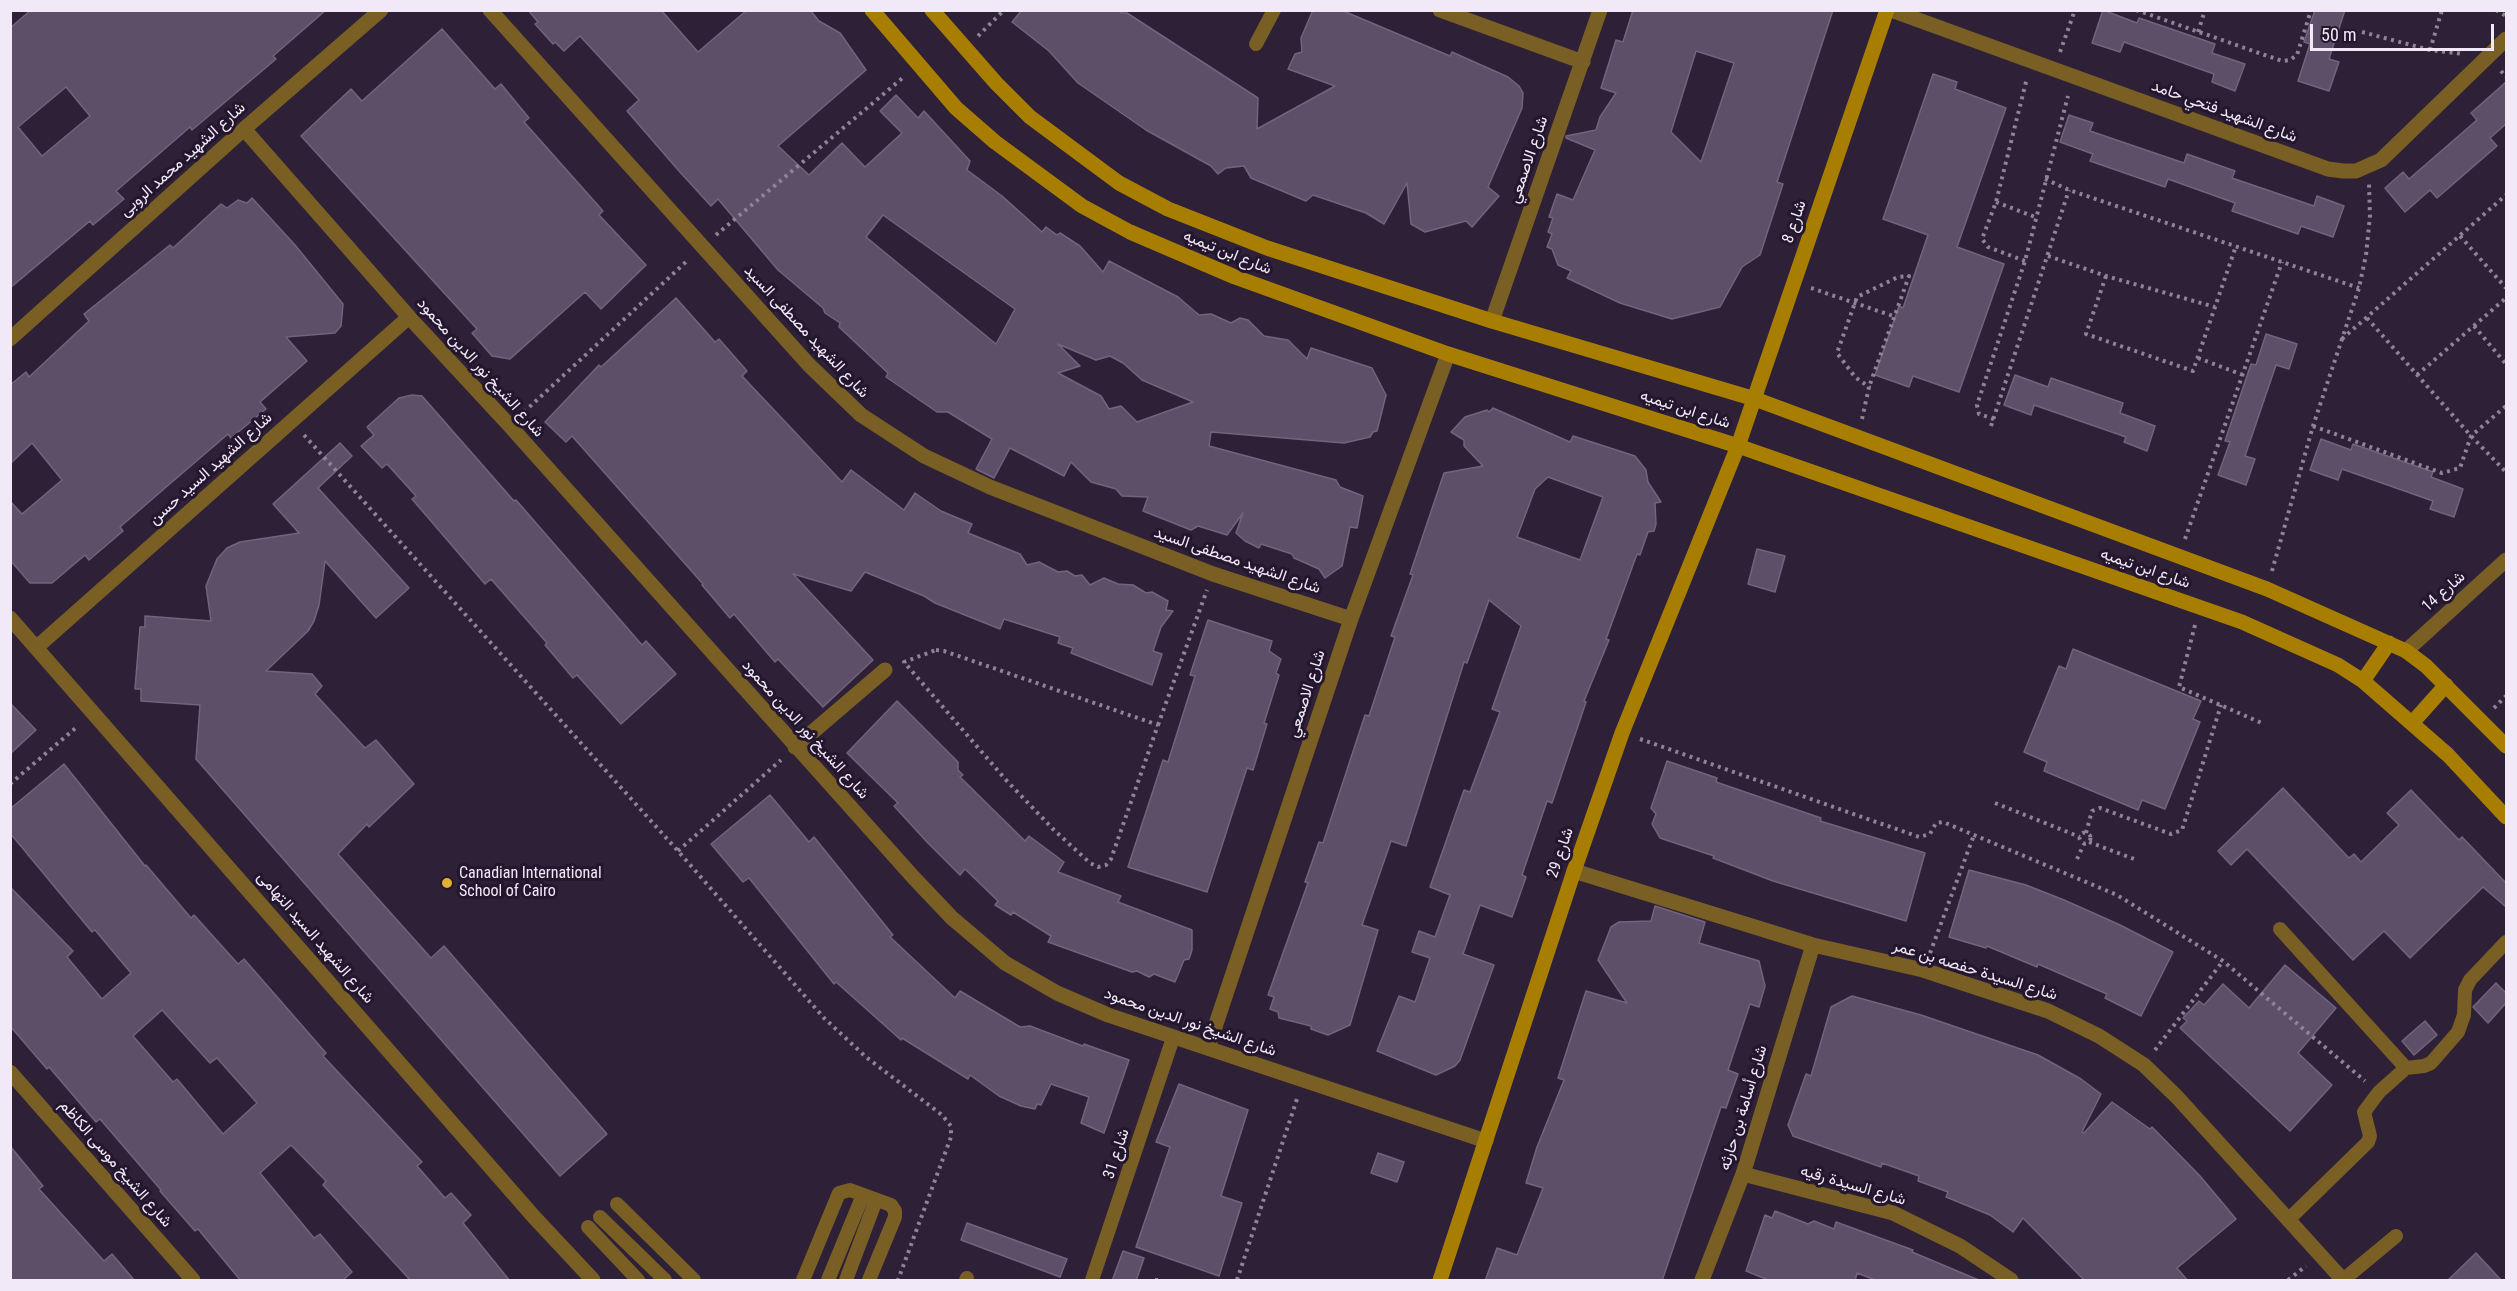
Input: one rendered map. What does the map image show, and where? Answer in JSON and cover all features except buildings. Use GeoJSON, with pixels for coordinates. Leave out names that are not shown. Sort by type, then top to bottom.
{"type":"FeatureCollection","features":[{"type":"Feature","properties":{"kind":"street","name":"شارع الشهيد محمد الروبى"},"geometry":{"type":"LineString","coordinates":[[10,339],[244,129],[381,10]]}},
{"type":"Feature","properties":{"kind":"street","name":"شارع الشهيد مصطفى السيد"},"geometry":{"type":"LineString","coordinates":[[490,10],[809,365],[861,415],[924,456],[990,487],[1213,574],[1351,619]]}},
{"type":"Feature","properties":{"kind":"street","name":"شارع ابن تيميه"},"geometry":{"type":"LineString","coordinates":[[872,10],[917,66],[956,108],[995,142],[1082,206],[1130,232],[1192,260],[1448,354],[1738,446],[2242,622],[2327,661],[2363,681],[2413,722],[2506,817]]}},
{"type":"Feature","properties":{"kind":"street","name":"شارع ابن تيميه"},"geometry":{"type":"LineString","coordinates":[[932,10],[965,49],[1030,117],[1119,183],[1168,209],[1267,248],[1491,321],[1755,399],[2267,589],[2406,651],[2446,685],[2506,746]]}},
{"type":"Feature","properties":{"kind":"street"},"geometry":{"type":"LineString","coordinates":[[1440,10],[1582,62]]}},
{"type":"Feature","properties":{"kind":"street","name":"شارع الاصمعي"},"geometry":{"type":"LineString","coordinates":[[1491,321],[1600,10]]}},
{"type":"Feature","properties":{"kind":"street","name":"شارع الشهيد فتحي حامد"},"geometry":{"type":"LineString","coordinates":[[1889,10],[2328,169],[2356,171],[2369,167]]}},
{"type":"Feature","properties":{"kind":"street","name":"شارع 8"},"geometry":{"type":"LineString","coordinates":[[1738,446],[1889,10]]}},
{"type":"Feature","properties":{"kind":"street"},"geometry":{"type":"LineString","coordinates":[[2369,167],[2396,147],[2506,39]]}},
{"type":"Feature","properties":{"kind":"street","name":"شارع الشيخ نور الدين محمود"},"geometry":{"type":"LineString","coordinates":[[244,129],[409,317],[795,747],[952,918],[1005,963],[1057,993],[1108,1016],[1486,1141]]}},
{"type":"Feature","properties":{"kind":"street","name":"شارع الشهيد السيد حسن"},"geometry":{"type":"LineString","coordinates":[[37,647],[409,317]]}},
{"type":"Feature","properties":{"kind":"street","name":"شارع الاصمعي"},"geometry":{"type":"LineString","coordinates":[[1208,1048],[1351,619],[1448,354]]}},
{"type":"Feature","properties":{"kind":"street","name":"شارع 29"},"geometry":{"type":"LineString","coordinates":[[1440,1281],[1622,733],[1738,446]]}},
{"type":"Feature","properties":{"kind":"street","name":"شارع 14"},"geometry":{"type":"LineString","coordinates":[[2406,651],[2506,560]]}},
{"type":"Feature","properties":{"kind":"street","name":"شارع الشهيد السيد التهامى"},"geometry":{"type":"LineString","coordinates":[[10,618],[534,1217],[593,1281]]}},
{"type":"Feature","properties":{"kind":"street"},"geometry":{"type":"LineString","coordinates":[[2363,681],[2390,643]]}},
{"type":"Feature","properties":{"kind":"street"},"geometry":{"type":"LineString","coordinates":[[795,747],[885,670]]}},
{"type":"Feature","properties":{"kind":"street"},"geometry":{"type":"LineString","coordinates":[[2413,722],[2446,685]]}},
{"type":"Feature","properties":{"kind":"street","name":"شارع السيدة حفصه بن عمر"},"geometry":{"type":"LineString","coordinates":[[1574,872],[1813,945],[1923,970],[2048,1011],[2099,1036],[2144,1065],[2177,1097],[2343,1281]]}},
{"type":"Feature","properties":{"kind":"street","name":"شارع أسامة بن حارثه"},"geometry":{"type":"LineString","coordinates":[[1702,1281],[1743,1174],[1813,945]]}},
{"type":"Feature","properties":{"kind":"street","name":"شارع الشيخ موسى الكاظم"},"geometry":{"type":"LineString","coordinates":[[10,1072],[193,1281]]}},
{"type":"Feature","properties":{"kind":"street","name":"شارع السيدة رقيه"},"geometry":{"type":"LineString","coordinates":[[1743,1174],[1893,1213],[1960,1246],[2011,1281]]}},
{"type":"Feature","properties":{"kind":"lane"},"geometry":{"type":"LineString","coordinates":[[1256,44],[1274,10]]}},
{"type":"Feature","properties":{"kind":"lane"},"geometry":{"type":"LineString","coordinates":[[2280,929],[2406,1068]]}},
{"type":"Feature","properties":{"kind":"lane"},"geometry":{"type":"LineString","coordinates":[[2288,1220],[2368,1142],[2370,1136],[2364,1112],[2379,1092],[2406,1068],[2432,1063],[2458,1032],[2464,1015],[2465,990],[2470,980],[2506,942]]}},
{"type":"Feature","properties":{"kind":"lane","name":"شارع 31"},"geometry":{"type":"LineString","coordinates":[[1092,1281],[1173,1038]]}},
{"type":"Feature","properties":{"kind":"lane"},"geometry":{"type":"LineString","coordinates":[[803,1281],[840,1193],[850,1190],[891,1205],[895,1211],[895,1217],[869,1281]]}},
{"type":"Feature","properties":{"kind":"lane"},"geometry":{"type":"LineString","coordinates":[[828,1281],[869,1197]]}},
{"type":"Feature","properties":{"kind":"lane"},"geometry":{"type":"LineString","coordinates":[[846,1281],[869,1197]]}},
{"type":"Feature","properties":{"kind":"lane"},"geometry":{"type":"LineString","coordinates":[[617,1204],[694,1281]]}},
{"type":"Feature","properties":{"kind":"lane"},"geometry":{"type":"LineString","coordinates":[[600,1217],[665,1281]]}},
{"type":"Feature","properties":{"kind":"lane"},"geometry":{"type":"LineString","coordinates":[[588,1227],[638,1281]]}},
{"type":"Feature","properties":{"kind":"lane"},"geometry":{"type":"LineString","coordinates":[[2343,1281],[2396,1236]]}},
{"type":"Feature","properties":{"kind":"path"},"geometry":{"type":"LineString","coordinates":[[965,49],[1004,10]]}},
{"type":"Feature","properties":{"kind":"path"},"geometry":{"type":"LineString","coordinates":[[2054,70],[2075,10]]}},
{"type":"Feature","properties":{"kind":"path"},"geometry":{"type":"LineString","coordinates":[[2136,10],[2282,61],[2290,60],[2297,55],[2311,10]]}},
{"type":"Feature","properties":{"kind":"path"},"geometry":{"type":"LineString","coordinates":[[2198,32],[2205,10]]}},
{"type":"Feature","properties":{"kind":"path"},"geometry":{"type":"LineString","coordinates":[[2430,50],[2442,10]]}},
{"type":"Feature","properties":{"kind":"path"},"geometry":{"type":"LineString","coordinates":[[2496,10],[2506,16]]}},
{"type":"Feature","properties":{"kind":"path"},"geometry":{"type":"LineString","coordinates":[[2362,32],[2430,50],[2488,56],[2506,77]]}},
{"type":"Feature","properties":{"kind":"path"},"geometry":{"type":"LineString","coordinates":[[2025,261],[1984,244],[1982,239],[1996,202],[2030,62]]}},
{"type":"Feature","properties":{"kind":"path"},"geometry":{"type":"LineString","coordinates":[[509,426],[702,248],[917,66]]}},
{"type":"Feature","properties":{"kind":"path"},"geometry":{"type":"LineString","coordinates":[[1994,419],[1979,414],[1977,405],[2025,261],[2073,77]]}},
{"type":"Feature","properties":{"kind":"path"},"geometry":{"type":"LineString","coordinates":[[2267,589],[2313,426],[2358,288],[2366,255],[2370,216],[2369,167]]}},
{"type":"Feature","properties":{"kind":"path"},"geometry":{"type":"LineString","coordinates":[[2045,179],[2069,190],[2358,288]]}},
{"type":"Feature","properties":{"kind":"path"},"geometry":{"type":"LineString","coordinates":[[1991,426],[2069,190]]}},
{"type":"Feature","properties":{"kind":"path"},"geometry":{"type":"LineString","coordinates":[[2342,339],[2506,195]]}},
{"type":"Feature","properties":{"kind":"path"},"geometry":{"type":"LineString","coordinates":[[1996,202],[2035,217]]}},
{"type":"Feature","properties":{"kind":"path"},"geometry":{"type":"LineString","coordinates":[[2460,236],[2506,288]]}},
{"type":"Feature","properties":{"kind":"path"},"geometry":{"type":"LineString","coordinates":[[2106,276],[2086,334],[2193,371],[2236,246]]}},
{"type":"Feature","properties":{"kind":"path"},"geometry":{"type":"LineString","coordinates":[[2048,256],[2106,276],[2216,307]]}},
{"type":"Feature","properties":{"kind":"path"},"geometry":{"type":"LineString","coordinates":[[2179,556],[2282,262]]}},
{"type":"Feature","properties":{"kind":"path"},"geometry":{"type":"LineString","coordinates":[[1858,436],[1869,387],[1909,276],[1898,277],[1857,297],[1854,303],[1837,353],[1855,377],[1869,387]]}},
{"type":"Feature","properties":{"kind":"path"},"geometry":{"type":"LineString","coordinates":[[1794,281],[1893,316]]}},
{"type":"Feature","properties":{"kind":"path"},"geometry":{"type":"LineString","coordinates":[[2417,375],[2506,298]]}},
{"type":"Feature","properties":{"kind":"path"},"geometry":{"type":"LineString","coordinates":[[2367,318],[2471,436],[2506,472]]}},
{"type":"Feature","properties":{"kind":"path"},"geometry":{"type":"LineString","coordinates":[[2474,326],[2506,364]]}},
{"type":"Feature","properties":{"kind":"path"},"geometry":{"type":"LineString","coordinates":[[2198,358],[2243,375]]}},
{"type":"Feature","properties":{"kind":"path"},"geometry":{"type":"LineString","coordinates":[[2313,426],[2442,473],[2460,468],[2471,436],[2506,406]]}},
{"type":"Feature","properties":{"kind":"path"},"geometry":{"type":"LineString","coordinates":[[291,421],[678,851],[824,1018],[866,1057],[942,1115],[951,1126],[951,1137],[898,1281]]}},
{"type":"Feature","properties":{"kind":"path"},"geometry":{"type":"LineString","coordinates":[[1158,725],[944,651],[927,653],[904,662],[1006,780],[1054,830],[1090,863],[1098,867],[1106,865],[1111,859],[1213,574]]}},
{"type":"Feature","properties":{"kind":"path"},"geometry":{"type":"LineString","coordinates":[[2200,607],[2180,687],[2264,724]]}},
{"type":"Feature","properties":{"kind":"path"},"geometry":{"type":"LineString","coordinates":[[2080,837],[2086,833],[2092,811],[2100,808],[2171,834],[2182,830],[2221,705]]}},
{"type":"Feature","properties":{"kind":"path"},"geometry":{"type":"LineString","coordinates":[[10,784],[94,712]]}},
{"type":"Feature","properties":{"kind":"path"},"geometry":{"type":"LineString","coordinates":[[1622,733],[1919,837],[1929,834],[1936,823],[1943,822],[2117,895],[2223,961],[2379,1092]]}},
{"type":"Feature","properties":{"kind":"path"},"geometry":{"type":"LineString","coordinates":[[678,851],[795,747]]}},
{"type":"Feature","properties":{"kind":"path"},"geometry":{"type":"LineString","coordinates":[[1995,803],[2080,837],[2084,844]]}},
{"type":"Feature","properties":{"kind":"path"},"geometry":{"type":"LineString","coordinates":[[2086,833],[2090,838],[2089,842]]}},
{"type":"Feature","properties":{"kind":"path"},"geometry":{"type":"LineString","coordinates":[[1923,970],[1974,836]]}},
{"type":"Feature","properties":{"kind":"path"},"geometry":{"type":"LineString","coordinates":[[2077,859],[2084,844],[2089,842],[2134,859]]}},
{"type":"Feature","properties":{"kind":"path"},"geometry":{"type":"LineString","coordinates":[[2144,1065],[2223,961]]}},
{"type":"Feature","properties":{"kind":"path"},"geometry":{"type":"LineString","coordinates":[[1237,1281],[1304,1080]]}},
{"type":"Feature","properties":{"kind":"place","name":"Canadian International School of Cairo"},"geometry":{"type":"Point","coordinates":[447,883]}}]}
